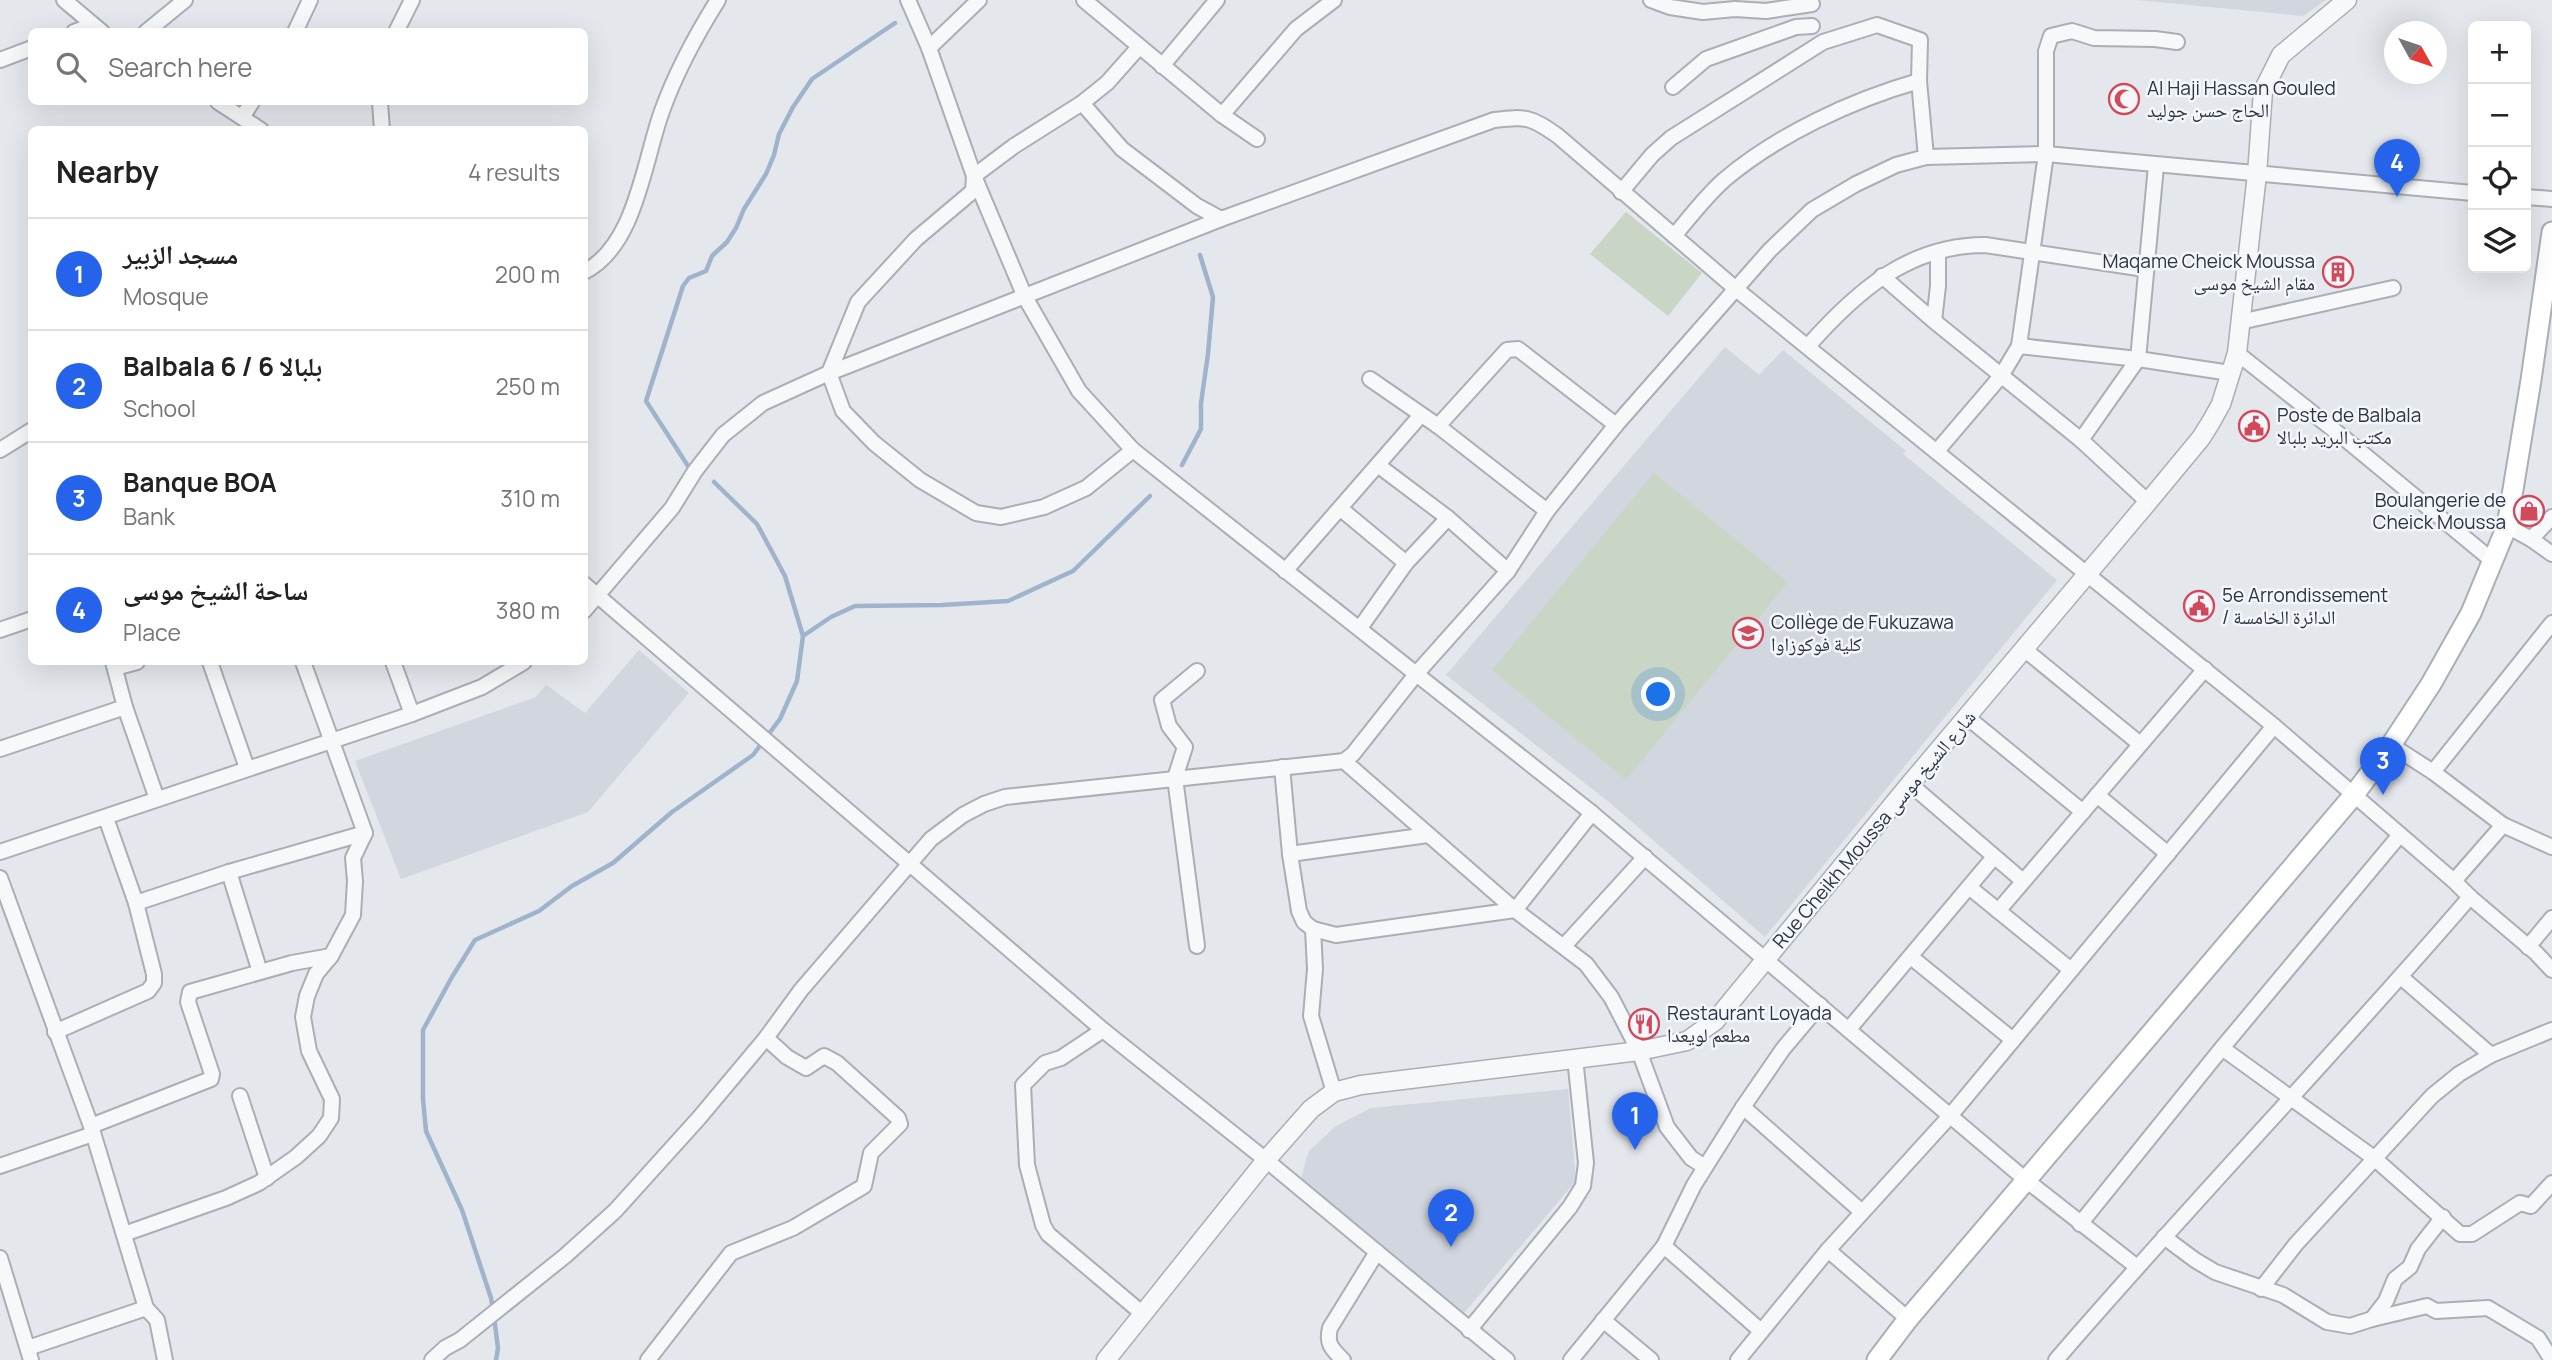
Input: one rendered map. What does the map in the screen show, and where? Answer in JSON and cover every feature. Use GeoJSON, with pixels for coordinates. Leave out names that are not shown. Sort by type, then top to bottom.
{"type":"FeatureCollection","features":[{"type":"Feature","properties":{"kind":"main road"},"geometry":{"type":"LineString","coordinates":[[1877,1360],[1908,1319],[2353,796],[2431,684],[2471,612],[2507,526],[2532,380],[2552,232]]}},
{"type":"Feature","properties":{"kind":"street"},"geometry":{"type":"LineString","coordinates":[[64,0],[97,28]]}},
{"type":"Feature","properties":{"kind":"street"},"geometry":{"type":"LineString","coordinates":[[151,28],[185,0]]}},
{"type":"Feature","properties":{"kind":"street"},"geometry":{"type":"LineString","coordinates":[[297,28],[310,0]]}},
{"type":"Feature","properties":{"kind":"street"},"geometry":{"type":"LineString","coordinates":[[398,28],[412,0]]}},
{"type":"Feature","properties":{"kind":"street"},"geometry":{"type":"LineString","coordinates":[[588,269],[607,257],[625,227],[661,113],[695,36],[718,0]]}},
{"type":"Feature","properties":{"kind":"street"},"geometry":{"type":"LineString","coordinates":[[908,0],[929,48],[974,176],[1026,297],[1079,391],[1133,450],[1592,813],[2026,1180],[2137,1267]]}},
{"type":"Feature","properties":{"kind":"street"},"geometry":{"type":"LineString","coordinates":[[929,48],[979,0]]}},
{"type":"Feature","properties":{"kind":"street"},"geometry":{"type":"LineString","coordinates":[[1084,0],[1222,115],[1257,139]]}},
{"type":"Feature","properties":{"kind":"street"},"geometry":{"type":"LineString","coordinates":[[1162,66],[1217,0]]}},
{"type":"Feature","properties":{"kind":"street"},"geometry":{"type":"LineString","coordinates":[[1222,115],[1296,29],[1334,0]]}},
{"type":"Feature","properties":{"kind":"street"},"geometry":{"type":"LineString","coordinates":[[1651,0],[1670,7],[1703,12],[1766,10],[1812,2],[1812,26],[1823,42]]}},
{"type":"Feature","properties":{"kind":"street","name":"Rue Cheikh Moussa شارع الشيخ موسى"},"geometry":{"type":"LineString","coordinates":[[1106,1360],[1266,1160],[1311,1109],[1334,1092],[1361,1084],[1639,1051],[1687,1041],[1700,1033],[1729,1005],[1910,784],[2201,438],[2221,404],[2236,354],[2257,174],[2263,91],[2281,55],[2347,0]]}},
{"type":"Feature","properties":{"kind":"street"},"geometry":{"type":"LineString","coordinates":[[1621,192],[1652,155],[1671,138],[1823,42],[1877,25],[1920,40],[1919,81],[1926,157]]}},
{"type":"Feature","properties":{"kind":"street"},"geometry":{"type":"LineString","coordinates":[[1674,87],[1706,59],[1796,27],[1812,26]]}},
{"type":"Feature","properties":{"kind":"street"},"geometry":{"type":"LineString","coordinates":[[1937,451],[2001,376],[2019,346],[2046,154],[2046,51],[2051,36],[2072,31],[2094,38],[2177,42]]}},
{"type":"Feature","properties":{"kind":"street"},"geometry":{"type":"LineString","coordinates":[[1133,450],[1086,488],[1044,507],[1001,517],[976,513],[920,480],[874,443],[842,411],[829,373],[859,302],[916,239],[973,191],[974,176],[1014,146],[1082,103],[1107,83],[1139,47]]}},
{"type":"Feature","properties":{"kind":"street"},"geometry":{"type":"LineString","coordinates":[[0,60],[28,50]]}},
{"type":"Feature","properties":{"kind":"street"},"geometry":{"type":"LineString","coordinates":[[1674,236],[1723,181],[1759,153],[1798,131],[1879,93],[1919,81]]}},
{"type":"Feature","properties":{"kind":"street"},"geometry":{"type":"LineString","coordinates":[[1082,103],[1122,149],[1197,206],[1221,219]]}},
{"type":"Feature","properties":{"kind":"street"},"geometry":{"type":"LineString","coordinates":[[223,105],[256,126]]}},
{"type":"Feature","properties":{"kind":"street"},"geometry":{"type":"LineString","coordinates":[[243,116],[250,105]]}},
{"type":"Feature","properties":{"kind":"street"},"geometry":{"type":"LineString","coordinates":[[380,105],[382,126]]}},
{"type":"Feature","properties":{"kind":"street"},"geometry":{"type":"LineString","coordinates":[[588,607],[672,508],[695,471],[723,435],[763,403],[829,373],[1221,219],[1494,120],[1523,117],[1558,136],[1736,289],[2274,726],[2454,881],[2552,971]]}},
{"type":"Feature","properties":{"kind":"street"},"geometry":{"type":"LineString","coordinates":[[432,1360],[598,1229],[699,1118],[766,1038],[801,990],[908,864],[944,828],[984,804],[1005,797],[1344,761],[1358,750],[1417,673],[1508,570],[1547,510],[1616,425],[1770,250],[1812,210],[1856,184],[1896,165],[1926,157],[2046,154],[2468,193]]}},
{"type":"Feature","properties":{"kind":"street"},"geometry":{"type":"LineString","coordinates":[[2081,440],[2138,359],[2156,166]]}},
{"type":"Feature","properties":{"kind":"street"},"geometry":{"type":"LineString","coordinates":[[2531,197],[2552,199]]}},
{"type":"Feature","properties":{"kind":"street"},"geometry":{"type":"LineString","coordinates":[[1808,346],[1839,311],[1882,276],[1938,252],[1959,247],[1985,245],[2145,269]]}},
{"type":"Feature","properties":{"kind":"street"},"geometry":{"type":"LineString","coordinates":[[1934,321],[1938,252]]}},
{"type":"Feature","properties":{"kind":"street"},"geometry":{"type":"LineString","coordinates":[[1882,276],[2081,440],[2148,502]]}},
{"type":"Feature","properties":{"kind":"street"},"geometry":{"type":"LineString","coordinates":[[2240,322],[2393,288]]}},
{"type":"Feature","properties":{"kind":"street"},"geometry":{"type":"LineString","coordinates":[[2019,346],[2138,359],[2230,373]]}},
{"type":"Feature","properties":{"kind":"street"},"geometry":{"type":"LineString","coordinates":[[1438,426],[1507,350],[1513,348],[1518,349],[1616,425]]}},
{"type":"Feature","properties":{"kind":"street"},"geometry":{"type":"LineString","coordinates":[[2236,354],[2344,438],[2494,562]]}},
{"type":"Feature","properties":{"kind":"street"},"geometry":{"type":"LineString","coordinates":[[1370,379],[1438,426],[1547,510]]}},
{"type":"Feature","properties":{"kind":"street"},"geometry":{"type":"LineString","coordinates":[[1285,571],[1421,415]]}},
{"type":"Feature","properties":{"kind":"street"},"geometry":{"type":"LineString","coordinates":[[0,450],[28,435]]}},
{"type":"Feature","properties":{"kind":"street"},"geometry":{"type":"LineString","coordinates":[[1379,466],[1448,518],[1508,570]]}},
{"type":"Feature","properties":{"kind":"street"},"geometry":{"type":"LineString","coordinates":[[1341,509],[1406,562]]}},
{"type":"Feature","properties":{"kind":"street"},"geometry":{"type":"LineString","coordinates":[[2531,539],[2552,517]]}},
{"type":"Feature","properties":{"kind":"street"},"geometry":{"type":"LineString","coordinates":[[1360,628],[1406,562],[1448,518]]}},
{"type":"Feature","properties":{"kind":"street"},"geometry":{"type":"LineString","coordinates":[[2507,526],[2552,554]]}},
{"type":"Feature","properties":{"kind":"street"},"geometry":{"type":"LineString","coordinates":[[588,587],[1103,1030],[1266,1160],[1507,1360]]}},
{"type":"Feature","properties":{"kind":"street"},"geometry":{"type":"LineString","coordinates":[[0,630],[28,620]]}},
{"type":"Feature","properties":{"kind":"street"},"geometry":{"type":"LineString","coordinates":[[2433,772],[2552,623]]}},
{"type":"Feature","properties":{"kind":"street"},"geometry":{"type":"LineString","coordinates":[[2024,649],[2140,744]]}},
{"type":"Feature","properties":{"kind":"street"},"geometry":{"type":"LineString","coordinates":[[114,665],[157,799]]}},
{"type":"Feature","properties":{"kind":"street"},"geometry":{"type":"LineString","coordinates":[[211,665],[247,768]]}},
{"type":"Feature","properties":{"kind":"street"},"geometry":{"type":"LineString","coordinates":[[124,1234],[226,1198],[267,1178],[318,1136],[331,1118],[332,1099],[309,1051],[303,1017],[307,996],[316,974],[331,956],[353,915],[353,858],[365,833],[304,665]]}},
{"type":"Feature","properties":{"kind":"street"},"geometry":{"type":"LineString","coordinates":[[394,665],[412,714]]}},
{"type":"Feature","properties":{"kind":"street"},"geometry":{"type":"LineString","coordinates":[[0,852],[412,714],[482,687],[501,668]]}},
{"type":"Feature","properties":{"kind":"street"},"geometry":{"type":"LineString","coordinates":[[1998,911],[2205,669]]}},
{"type":"Feature","properties":{"kind":"street"},"geometry":{"type":"LineString","coordinates":[[1197,671],[1162,700],[1169,726],[1185,747],[1175,778],[1197,946]]}},
{"type":"Feature","properties":{"kind":"street"},"geometry":{"type":"LineString","coordinates":[[0,749],[125,706]]}},
{"type":"Feature","properties":{"kind":"street"},"geometry":{"type":"LineString","coordinates":[[1967,718],[2083,812]]}},
{"type":"Feature","properties":{"kind":"street"},"geometry":{"type":"LineString","coordinates":[[1738,1360],[1828,1250],[1950,1116],[2274,726]]}},
{"type":"Feature","properties":{"kind":"street"},"geometry":{"type":"LineString","coordinates":[[2391,745],[2433,772],[2503,825],[2552,847]]}},
{"type":"Feature","properties":{"kind":"street"},"geometry":{"type":"LineString","coordinates":[[1344,761],[1515,910],[1576,954],[1595,974],[1611,997],[1639,1051],[1667,1127],[1691,1158],[1705,1167]]}},
{"type":"Feature","properties":{"kind":"street"},"geometry":{"type":"LineString","coordinates":[[1282,767],[1290,854],[1299,911],[1304,922],[1324,934],[1336,935],[1515,910],[1592,813]]}},
{"type":"Feature","properties":{"kind":"street"},"geometry":{"type":"LineString","coordinates":[[1910,784],[2023,881]]}},
{"type":"Feature","properties":{"kind":"street"},"geometry":{"type":"LineString","coordinates":[[2097,795],[2168,854]]}},
{"type":"Feature","properties":{"kind":"street"},"geometry":{"type":"LineString","coordinates":[[55,1032],[148,991],[154,983],[136,903],[106,818]]}},
{"type":"Feature","properties":{"kind":"street"},"geometry":{"type":"LineString","coordinates":[[2454,881],[2503,825]]}},
{"type":"Feature","properties":{"kind":"street"},"geometry":{"type":"LineString","coordinates":[[136,903],[365,833]]}},
{"type":"Feature","properties":{"kind":"street"},"geometry":{"type":"LineString","coordinates":[[1290,854],[1428,835]]}},
{"type":"Feature","properties":{"kind":"street"},"geometry":{"type":"LineString","coordinates":[[2080,1224],[2399,836]]}},
{"type":"Feature","properties":{"kind":"street"},"geometry":{"type":"LineString","coordinates":[[1564,946],[1645,857]]}},
{"type":"Feature","properties":{"kind":"street"},"geometry":{"type":"LineString","coordinates":[[1849,1029],[1994,857]]}},
{"type":"Feature","properties":{"kind":"street"},"geometry":{"type":"LineString","coordinates":[[229,873],[260,972]]}},
{"type":"Feature","properties":{"kind":"street"},"geometry":{"type":"LineString","coordinates":[[0,878],[92,1130],[146,1308],[157,1320],[165,1360]]}},
{"type":"Feature","properties":{"kind":"street"},"geometry":{"type":"LineString","coordinates":[[1969,887],[2071,970]]}},
{"type":"Feature","properties":{"kind":"street"},"geometry":{"type":"LineString","coordinates":[[2056,1360],[2470,897]]}},
{"type":"Feature","properties":{"kind":"street"},"geometry":{"type":"LineString","coordinates":[[2528,947],[2552,918]]}},
{"type":"Feature","properties":{"kind":"street"},"geometry":{"type":"LineString","coordinates":[[1313,929],[1315,970],[1311,1016],[1334,1092]]}},
{"type":"Feature","properties":{"kind":"street"},"geometry":{"type":"LineString","coordinates":[[1,1166],[211,1079],[212,1074],[188,1002],[190,992],[331,956]]}},
{"type":"Feature","properties":{"kind":"street"},"geometry":{"type":"LineString","coordinates":[[1911,957],[2013,1040]]}},
{"type":"Feature","properties":{"kind":"street"},"geometry":{"type":"LineString","coordinates":[[2401,977],[2491,1055]]}},
{"type":"Feature","properties":{"kind":"street"},"geometry":{"type":"LineString","coordinates":[[1571,1360],[1664,1246],[1705,1167],[1743,1107],[1783,1049],[1819,1005]]}},
{"type":"Feature","properties":{"kind":"street"},"geometry":{"type":"LineString","coordinates":[[1103,1030],[1061,1058],[1045,1063],[1023,1085],[1027,1165],[1036,1204],[1048,1234],[1143,1314]]}},
{"type":"Feature","properties":{"kind":"street"},"geometry":{"type":"LineString","coordinates":[[2261,1289],[2296,1244],[2432,1096],[2459,1074],[2491,1055],[2552,1030]]}},
{"type":"Feature","properties":{"kind":"street"},"geometry":{"type":"LineString","coordinates":[[648,1360],[731,1253],[793,1228],[863,1186],[871,1153],[900,1124],[898,1118],[837,1063],[824,1056],[806,1068],[787,1057],[766,1038]]}},
{"type":"Feature","properties":{"kind":"street"},"geometry":{"type":"LineString","coordinates":[[2222,1048],[2374,1158],[2460,1234],[2472,1234],[2520,1203],[2530,1206],[2552,1184]]}},
{"type":"Feature","properties":{"kind":"street"},"geometry":{"type":"LineString","coordinates":[[1469,1330],[1570,1207],[1583,1186],[1586,1151],[1575,1058]]}},
{"type":"Feature","properties":{"kind":"street"},"geometry":{"type":"LineString","coordinates":[[240,1096],[267,1178]]}},
{"type":"Feature","properties":{"kind":"street"},"geometry":{"type":"LineString","coordinates":[[1743,1107],[1862,1212]]}},
{"type":"Feature","properties":{"kind":"street"},"geometry":{"type":"LineString","coordinates":[[2372,1319],[2386,1301],[2395,1279],[2410,1267],[2418,1249],[2443,1217]]}},
{"type":"Feature","properties":{"kind":"street"},"geometry":{"type":"LineString","coordinates":[[2164,1237],[2204,1266],[2283,1295],[2334,1325],[2350,1326],[2427,1306],[2435,1311],[2488,1308],[2538,1338],[2552,1360]]}},
{"type":"Feature","properties":{"kind":"street"},"geometry":{"type":"LineString","coordinates":[[1664,1246],[1761,1331]]}},
{"type":"Feature","properties":{"kind":"street"},"geometry":{"type":"LineString","coordinates":[[1828,1250],[1908,1319]]}},
{"type":"Feature","properties":{"kind":"street"},"geometry":{"type":"LineString","coordinates":[[1343,1360],[1330,1347],[1327,1339],[1330,1328],[1377,1252]]}},
{"type":"Feature","properties":{"kind":"street"},"geometry":{"type":"LineString","coordinates":[[0,1258],[30,1354],[146,1308]]}},
{"type":"Feature","properties":{"kind":"street"},"geometry":{"type":"LineString","coordinates":[[1603,1320],[1651,1360]]}},
{"type":"Feature","properties":{"kind":"shaded area"},"geometry":{"type":"Polygon","coordinates":[[[2137,0],[2326,0],[2303,16],[2137,0]]]}},
{"type":"Feature","properties":{"kind":"shaded area","name":"Collège de Fukuzawa كلية فوكوزاوا"},"geometry":{"type":"Polygon","coordinates":[[[1725,347],[1759,375],[1783,350],[1906,451],[1903,454],[2057,580],[1765,937],[1609,802],[1446,675],[1725,347]]]}},
{"type":"Feature","properties":{"kind":"shaded area"},"geometry":{"type":"Polygon","coordinates":[[[639,650],[689,693],[588,812],[401,879],[355,761],[536,697],[546,685],[585,713],[639,650]]]}},
{"type":"Feature","properties":{"kind":"shaded area"},"geometry":{"type":"Polygon","coordinates":[[[1568,1089],[1576,1181],[1464,1313],[1300,1181],[1309,1151],[1336,1126],[1371,1108],[1568,1089]]]}},
{"type":"Feature","properties":{"kind":"green space"},"geometry":{"type":"Polygon","coordinates":[[[1626,212],[1702,273],[1668,316],[1590,254],[1626,212]]]}},
{"type":"Feature","properties":{"kind":"green space"},"geometry":{"type":"Polygon","coordinates":[[[1654,473],[1788,582],[1626,780],[1492,670],[1654,473]]]}},
{"type":"Feature","properties":{"kind":"waterway"},"geometry":{"type":"LineString","coordinates":[[688,466],[646,401],[683,286],[689,278],[706,271],[712,256],[727,242],[736,228],[744,209],[766,174],[779,134],[812,79],[895,23]]}},
{"type":"Feature","properties":{"kind":"waterway"},"geometry":{"type":"LineString","coordinates":[[1182,465],[1201,429],[1201,403],[1213,297],[1200,255]]}},
{"type":"Feature","properties":{"kind":"waterway"},"geometry":{"type":"LineString","coordinates":[[493,1309],[462,1210],[426,1131],[423,1030],[475,940],[539,911],[572,886],[613,863],[672,812],[753,755],[780,719],[797,681],[803,636],[785,576],[757,524],[714,482]]}},
{"type":"Feature","properties":{"kind":"waterway"},"geometry":{"type":"LineString","coordinates":[[803,636],[831,617],[855,606],[1008,601],[1073,571],[1150,496]]}},
{"type":"Feature","properties":{"kind":"waterway"},"geometry":{"type":"LineString","coordinates":[[494,1317],[498,1348],[496,1360]]}},
{"type":"Feature","properties":{"kind":"place","name":"Al Haji Hassan Gouled الحاج حسن جوليد"},"geometry":{"type":"Point","coordinates":[2124,99]}},
{"type":"Feature","properties":{"kind":"place","name":"ساحة الشيخ موسى"},"geometry":{"type":"Point","coordinates":[2397,197]}},
{"type":"Feature","properties":{"kind":"place","name":"Maqame Cheick Moussa مقام الشيخ موسى"},"geometry":{"type":"Point","coordinates":[2338,272]}},
{"type":"Feature","properties":{"kind":"place","name":"Poste de Balbala مكتب البريد بلبالا"},"geometry":{"type":"Point","coordinates":[2254,426]}},
{"type":"Feature","properties":{"kind":"place","name":"Boulangerie de Cheick Moussa"},"geometry":{"type":"Point","coordinates":[2529,511]}},
{"type":"Feature","properties":{"kind":"place","name":"5e Arrondissement / الدائرة الخامسة"},"geometry":{"type":"Point","coordinates":[2199,606]}},
{"type":"Feature","properties":{"kind":"place","name":"Collège de Fukuzawa كلية فوكوزاوا"},"geometry":{"type":"Point","coordinates":[1748,633]}},
{"type":"Feature","properties":{"kind":"place","name":"Banque BOA"},"geometry":{"type":"Point","coordinates":[2383,795]}},
{"type":"Feature","properties":{"kind":"place","name":"Restaurant Loyada مطعم لويعدا"},"geometry":{"type":"Point","coordinates":[1644,1024]}},
{"type":"Feature","properties":{"kind":"place","name":"مسجد الزبير"},"geometry":{"type":"Point","coordinates":[1635,1150]}},
{"type":"Feature","properties":{"kind":"place","name":"Balbala 6 / بلبالا 6"},"geometry":{"type":"Point","coordinates":[1451,1247]}}]}
